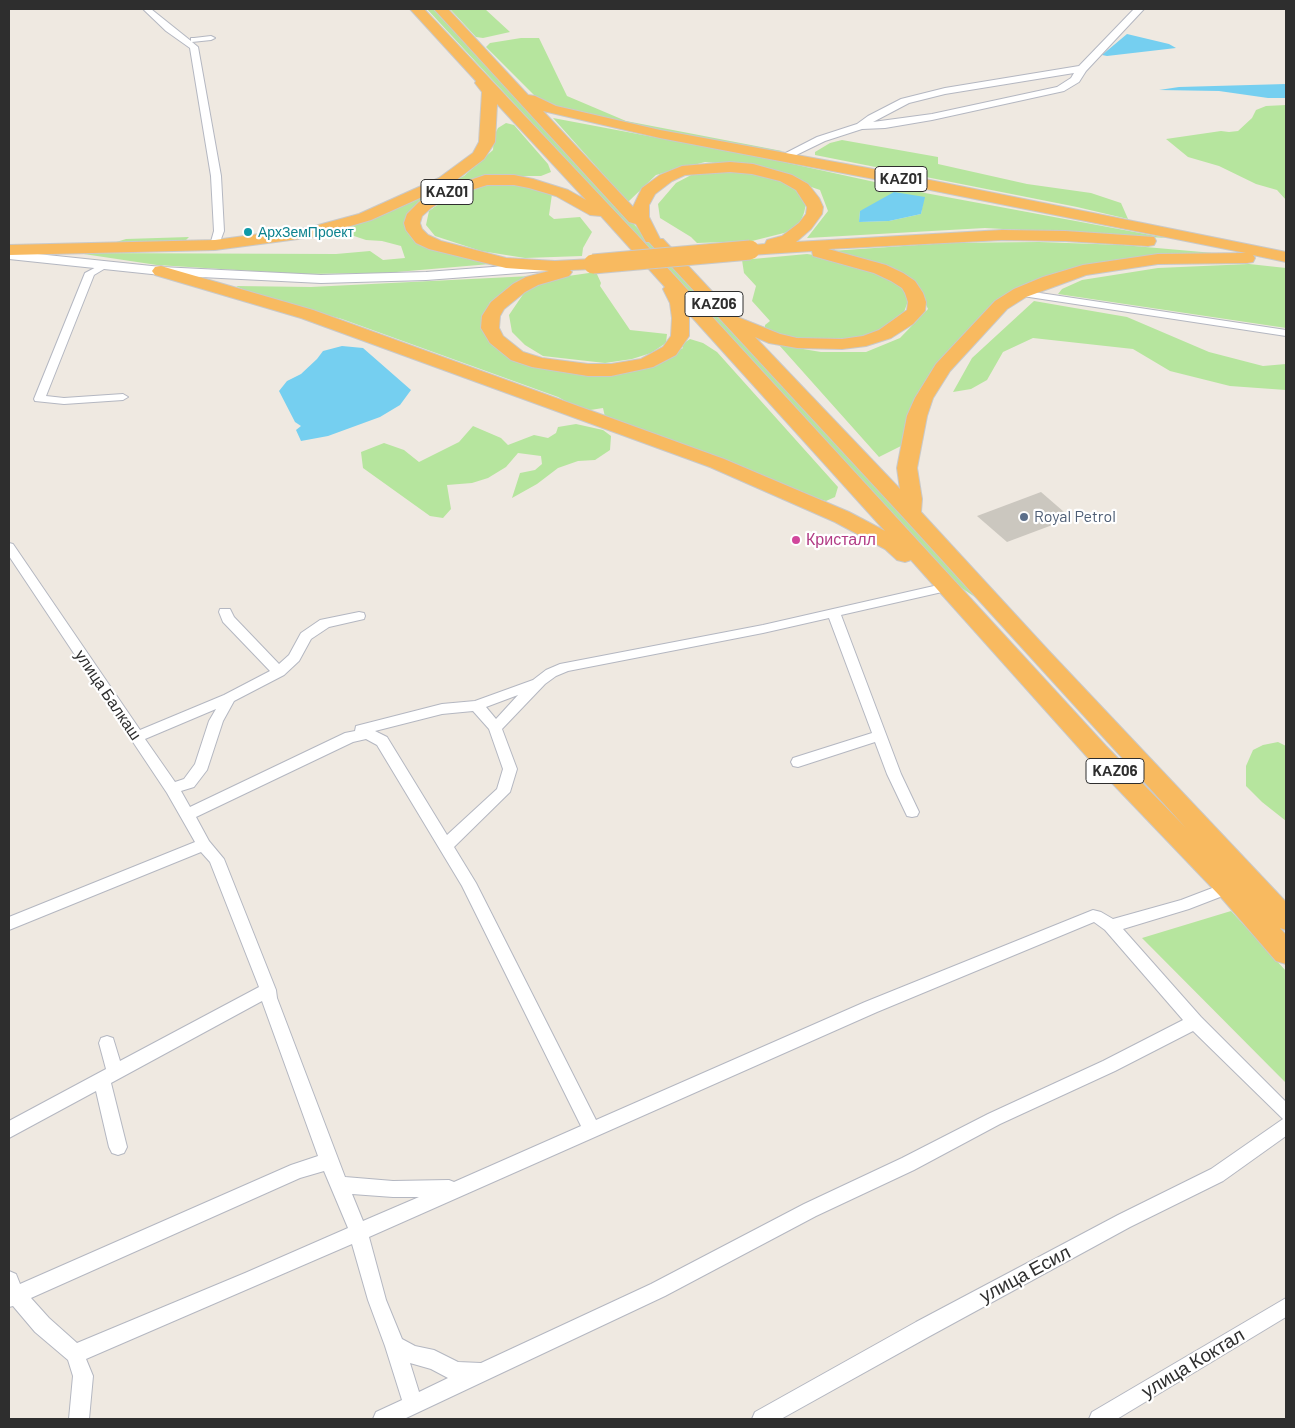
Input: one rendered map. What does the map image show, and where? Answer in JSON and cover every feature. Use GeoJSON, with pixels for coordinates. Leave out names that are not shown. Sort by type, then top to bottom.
{"type":"FeatureCollection","features":[{"type":"Feature","properties":{"kind":"highway","name":"KАZ06"},"geometry":{"type":"LineString","coordinates":[[417,9],[633,241],[1025,674],[1228,888],[1286,953]]}},
{"type":"Feature","properties":{"kind":"highway","name":"KАZ06"},"geometry":{"type":"LineString","coordinates":[[440,9],[725,317],[911,513],[1286,920]]}},
{"type":"Feature","properties":{"kind":"highway"},"geometry":{"type":"LineString","coordinates":[[9,250],[215,245],[271,239],[321,229],[365,217],[444,181],[479,156],[487,142],[490,102],[488,92],[477,75]]}},
{"type":"Feature","properties":{"kind":"highway","name":"KАZ01"},"geometry":{"type":"LineString","coordinates":[[519,93],[551,109],[580,116],[1219,242],[1286,259]]}},
{"type":"Feature","properties":{"kind":"highway"},"geometry":{"type":"LineString","coordinates":[[652,238],[641,217],[641,205],[648,191],[666,178],[682,171],[706,167],[753,169],[786,178],[802,187],[811,198],[815,207],[814,214],[805,226],[788,240],[750,250]]}},
{"type":"Feature","properties":{"kind":"highway","name":"KАZ01"},"geometry":{"type":"LineString","coordinates":[[633,241],[588,206],[562,193],[514,180],[485,180],[452,190],[425,205],[415,214],[412,223],[414,230],[422,239],[435,245],[506,263],[555,266],[750,250],[945,238],[1065,236],[1175,244],[1286,259]]}},
{"type":"Feature","properties":{"kind":"highway"},"geometry":{"type":"LineString","coordinates":[[725,317],[775,339],[797,343],[842,344],[866,341],[885,334],[907,320],[916,311],[914,293],[909,285],[897,277],[880,269],[836,255],[795,247]]}},
{"type":"Feature","properties":{"kind":"highway"},"geometry":{"type":"LineString","coordinates":[[911,513],[912,499],[907,468],[915,423],[924,398],[943,368],[1001,305],[1020,294],[1083,270],[1116,264],[1158,259],[1286,259]]}},
{"type":"Feature","properties":{"kind":"highway"},"geometry":{"type":"LineString","coordinates":[[593,264],[532,281],[506,298],[497,306],[491,316],[490,328],[496,339],[517,356],[539,363],[588,370],[611,370],[646,363],[670,351],[680,336],[681,318],[679,304],[668,280]]}},
{"type":"Feature","properties":{"kind":"highway"},"geometry":{"type":"LineString","coordinates":[[161,272],[307,314],[717,463],[842,517],[892,544],[947,588]]}},
{"type":"Feature","properties":{"kind":"highway"},"geometry":{"type":"LineString","coordinates":[[1025,674],[1052,668]]}},
{"type":"Feature","properties":{"kind":"main road"},"geometry":{"type":"LineString","coordinates":[[9,254],[161,272],[330,279],[426,276],[555,266]]}},
{"type":"Feature","properties":{"kind":"street"},"geometry":{"type":"LineString","coordinates":[[147,9],[169,29],[195,40],[211,38]]}},
{"type":"Feature","properties":{"kind":"street"},"geometry":{"type":"LineString","coordinates":[[784,157],[821,139],[861,126],[932,117],[1060,89],[1075,80],[1082,69],[1139,9]]}},
{"type":"Feature","properties":{"kind":"street"},"geometry":{"type":"LineString","coordinates":[[195,40],[216,176],[219,231],[215,245]]}},
{"type":"Feature","properties":{"kind":"street"},"geometry":{"type":"LineString","coordinates":[[861,126],[895,105],[925,95],[1082,69]]}},
{"type":"Feature","properties":{"kind":"street"},"geometry":{"type":"LineString","coordinates":[[104,266],[90,273],[38,399],[64,401],[123,397]]}},
{"type":"Feature","properties":{"kind":"street"},"geometry":{"type":"LineString","coordinates":[[1020,294],[1286,333]]}},
{"type":"Feature","properties":{"kind":"street","name":"улица Балкаш"},"geometry":{"type":"LineString","coordinates":[[9,547],[172,789],[204,844]]}},
{"type":"Feature","properties":{"kind":"street"},"geometry":{"type":"LineString","coordinates":[[187,815],[350,737],[380,734],[442,709],[476,706],[513,694],[565,667],[834,614],[947,588]]}},
{"type":"Feature","properties":{"kind":"street"},"geometry":{"type":"LineString","coordinates":[[225,612],[228,619],[279,672]]}},
{"type":"Feature","properties":{"kind":"street"},"geometry":{"type":"LineString","coordinates":[[834,614],[880,735],[912,812]]}},
{"type":"Feature","properties":{"kind":"street"},"geometry":{"type":"LineString","coordinates":[[136,737],[229,698],[279,672],[294,658],[306,636],[325,623],[359,616]]}},
{"type":"Feature","properties":{"kind":"street"},"geometry":{"type":"LineString","coordinates":[[494,728],[540,681]]}},
{"type":"Feature","properties":{"kind":"street"},"geometry":{"type":"LineString","coordinates":[[172,789],[189,783],[202,766],[216,721],[229,698]]}},
{"type":"Feature","properties":{"kind":"street"},"geometry":{"type":"LineString","coordinates":[[446,846],[503,792],[507,784],[510,769],[506,755],[487,716],[476,706]]}},
{"type":"Feature","properties":{"kind":"street"},"geometry":{"type":"LineString","coordinates":[[380,734],[468,883],[592,1130]]}},
{"type":"Feature","properties":{"kind":"street"},"geometry":{"type":"LineString","coordinates":[[798,762],[880,735]]}},
{"type":"Feature","properties":{"kind":"street"},"geometry":{"type":"LineString","coordinates":[[9,924],[204,844],[216,859],[222,871],[268,990],[269,998],[329,1161],[358,1231],[377,1300],[395,1346],[413,1405]]}},
{"type":"Feature","properties":{"kind":"street"},"geometry":{"type":"LineString","coordinates":[[1111,926],[1184,905],[1228,888]]}},
{"type":"Feature","properties":{"kind":"street"},"geometry":{"type":"LineString","coordinates":[[75,1354],[871,1007],[1093,916],[1101,918],[1111,926],[1195,1022],[1286,1113]]}},
{"type":"Feature","properties":{"kind":"street"},"geometry":{"type":"LineString","coordinates":[[9,1130],[268,990]]}},
{"type":"Feature","properties":{"kind":"street"},"geometry":{"type":"LineString","coordinates":[[383,1419],[658,1290],[810,1210],[908,1164],[994,1119],[1109,1066],[1195,1022]]}},
{"type":"Feature","properties":{"kind":"street"},"geometry":{"type":"LineString","coordinates":[[106,1043],[118,1147]]}},
{"type":"Feature","properties":{"kind":"street","name":"улица Есил"},"geometry":{"type":"LineString","coordinates":[[762,1419],[923,1329],[1124,1221],[1217,1175],[1286,1126]]}},
{"type":"Feature","properties":{"kind":"street"},"geometry":{"type":"LineString","coordinates":[[79,1419],[83,1376],[75,1354],[42,1325],[11,1291],[297,1171],[329,1161]]}},
{"type":"Feature","properties":{"kind":"street"},"geometry":{"type":"LineString","coordinates":[[340,1185],[393,1189],[457,1188]]}},
{"type":"Feature","properties":{"kind":"street","name":"улица Коктал"},"geometry":{"type":"LineString","coordinates":[[1099,1419],[1286,1307]]}},
{"type":"Feature","properties":{"kind":"street"},"geometry":{"type":"LineString","coordinates":[[395,1346],[413,1355],[434,1360],[456,1372],[481,1373]]}},
{"type":"Feature","properties":{"kind":"green space"},"geometry":{"type":"Polygon","coordinates":[[[427,9],[433,9],[587,172],[693,290],[1032,652],[1026,652],[978,599],[960,587],[427,9]]]}},
{"type":"Feature","properties":{"kind":"green space"},"geometry":{"type":"Polygon","coordinates":[[[450,9],[485,9],[510,32],[483,38],[476,37],[450,9]]]}},
{"type":"Feature","properties":{"kind":"green space"},"geometry":{"type":"Polygon","coordinates":[[[521,38],[539,38],[567,96],[626,121],[782,151],[766,152],[557,108],[535,96],[486,47],[490,43],[521,38]]]}},
{"type":"Feature","properties":{"kind":"green space"},"geometry":{"type":"Polygon","coordinates":[[[1286,105],[1286,200],[1277,190],[1256,184],[1219,166],[1188,157],[1166,139],[1221,131],[1238,131],[1252,118],[1256,110],[1266,106],[1286,105]]]}},
{"type":"Feature","properties":{"kind":"green space"},"geometry":{"type":"Polygon","coordinates":[[[553,118],[765,158],[925,193],[1167,238],[985,228],[807,238],[828,211],[820,190],[750,166],[705,162],[656,175],[628,202],[553,118]],[[924,197],[860,211],[859,222],[889,221],[921,214],[924,197]]]}},
{"type":"Feature","properties":{"kind":"green space"},"geometry":{"type":"Polygon","coordinates":[[[506,123],[514,125],[548,164],[551,172],[541,176],[496,176],[434,196],[406,226],[490,264],[385,273],[301,274],[157,265],[77,253],[336,254],[370,251],[383,260],[405,258],[401,246],[382,241],[366,240],[345,233],[316,238],[312,236],[350,226],[410,203],[464,176],[493,150],[494,136],[498,128],[506,123]]]}},
{"type":"Feature","properties":{"kind":"green space"},"geometry":{"type":"Polygon","coordinates":[[[842,140],[938,157],[938,164],[1027,184],[1091,193],[1121,203],[1128,219],[1077,207],[815,155],[815,152],[830,143],[842,140]]]}},
{"type":"Feature","properties":{"kind":"green space"},"geometry":{"type":"Polygon","coordinates":[[[710,170],[748,173],[780,181],[795,188],[806,204],[799,225],[795,229],[784,233],[752,241],[697,243],[691,237],[660,218],[658,204],[676,183],[695,173],[710,170]]]}},
{"type":"Feature","properties":{"kind":"green space"},"geometry":{"type":"Polygon","coordinates":[[[487,184],[515,184],[552,194],[549,215],[554,219],[580,217],[592,232],[583,248],[582,256],[525,258],[481,251],[435,236],[426,225],[429,211],[453,194],[487,184]]]}},
{"type":"Feature","properties":{"kind":"green space"},"geometry":{"type":"Polygon","coordinates":[[[189,237],[184,242],[113,243],[126,239],[189,237]]]}},
{"type":"Feature","properties":{"kind":"green space"},"geometry":{"type":"Polygon","coordinates":[[[1039,242],[1123,245],[1236,255],[1184,255],[1120,259],[1081,266],[1018,290],[911,412],[901,446],[879,457],[779,345],[821,352],[866,352],[900,338],[928,309],[916,283],[831,251],[947,243],[1039,242]]]}},
{"type":"Feature","properties":{"kind":"green space"},"geometry":{"type":"Polygon","coordinates":[[[807,254],[841,259],[888,277],[910,295],[902,318],[882,331],[843,341],[795,339],[765,332],[765,325],[770,321],[752,301],[756,286],[744,273],[742,260],[807,254]]]}},
{"type":"Feature","properties":{"kind":"green space"},"geometry":{"type":"Polygon","coordinates":[[[1249,264],[1286,268],[1286,328],[1058,294],[1062,289],[1082,280],[1158,268],[1249,264]]]}},
{"type":"Feature","properties":{"kind":"green space"},"geometry":{"type":"Polygon","coordinates":[[[596,272],[601,283],[600,286],[630,330],[667,334],[666,343],[651,353],[632,359],[605,363],[543,356],[525,345],[512,332],[509,315],[526,290],[561,277],[596,272]]]}},
{"type":"Feature","properties":{"kind":"green space"},"geometry":{"type":"Polygon","coordinates":[[[531,276],[490,302],[483,325],[496,345],[574,373],[653,365],[683,348],[681,345],[690,339],[703,343],[717,352],[838,487],[835,497],[826,501],[819,499],[605,417],[603,408],[584,411],[558,397],[342,319],[256,296],[236,286],[311,287],[531,276]]]}},
{"type":"Feature","properties":{"kind":"green space"},"geometry":{"type":"Polygon","coordinates":[[[1034,301],[1127,317],[1209,352],[1263,366],[1286,364],[1286,390],[1230,386],[1170,371],[1133,349],[1033,338],[1003,352],[987,380],[971,389],[953,392],[972,358],[1034,301]]]}},
{"type":"Feature","properties":{"kind":"green space"},"geometry":{"type":"Polygon","coordinates":[[[576,424],[603,430],[611,436],[610,450],[595,460],[578,461],[558,468],[537,484],[512,498],[520,473],[535,470],[542,464],[541,456],[518,453],[506,467],[488,478],[472,483],[447,485],[451,509],[443,518],[430,516],[363,468],[361,452],[384,443],[404,450],[419,462],[459,442],[473,426],[501,438],[508,445],[534,435],[548,438],[556,433],[558,427],[576,424]]]}},
{"type":"Feature","properties":{"kind":"green space"},"geometry":{"type":"Polygon","coordinates":[[[1278,742],[1286,746],[1286,821],[1262,802],[1246,786],[1246,766],[1253,750],[1263,745],[1278,742]]]}},
{"type":"Feature","properties":{"kind":"green space"},"geometry":{"type":"Polygon","coordinates":[[[1231,911],[1286,971],[1286,1083],[1142,938],[1231,911]]]}},
{"type":"Feature","properties":{"kind":"water"},"geometry":{"type":"Polygon","coordinates":[[[1127,34],[1169,44],[1176,48],[1102,55],[1127,34]]]}},
{"type":"Feature","properties":{"kind":"water"},"geometry":{"type":"Polygon","coordinates":[[[1286,84],[1286,98],[1268,98],[1219,91],[1159,90],[1179,87],[1286,84]]]}},
{"type":"Feature","properties":{"kind":"water"},"geometry":{"type":"Polygon","coordinates":[[[894,192],[925,197],[921,214],[889,221],[859,222],[860,211],[894,192]]]}},
{"type":"Feature","properties":{"kind":"water"},"geometry":{"type":"Polygon","coordinates":[[[342,346],[363,348],[411,390],[400,405],[380,417],[328,436],[301,441],[296,430],[301,426],[295,422],[279,391],[287,381],[301,374],[323,351],[342,346]]]}},
{"type":"Feature","properties":{"kind":"building","name":"Royal Petrol"},"geometry":{"type":"Polygon","coordinates":[[[1041,492],[1071,518],[1007,542],[977,516],[1041,492]]]}},
{"type":"Feature","properties":{"kind":"place","name":"АрхЗемПроект"},"geometry":{"type":"Point","coordinates":[248,232]}},
{"type":"Feature","properties":{"kind":"place","name":"Royal Petrol"},"geometry":{"type":"Point","coordinates":[1024,517]}},
{"type":"Feature","properties":{"kind":"place","name":"Кристалл"},"geometry":{"type":"Point","coordinates":[796,540]}}]}
